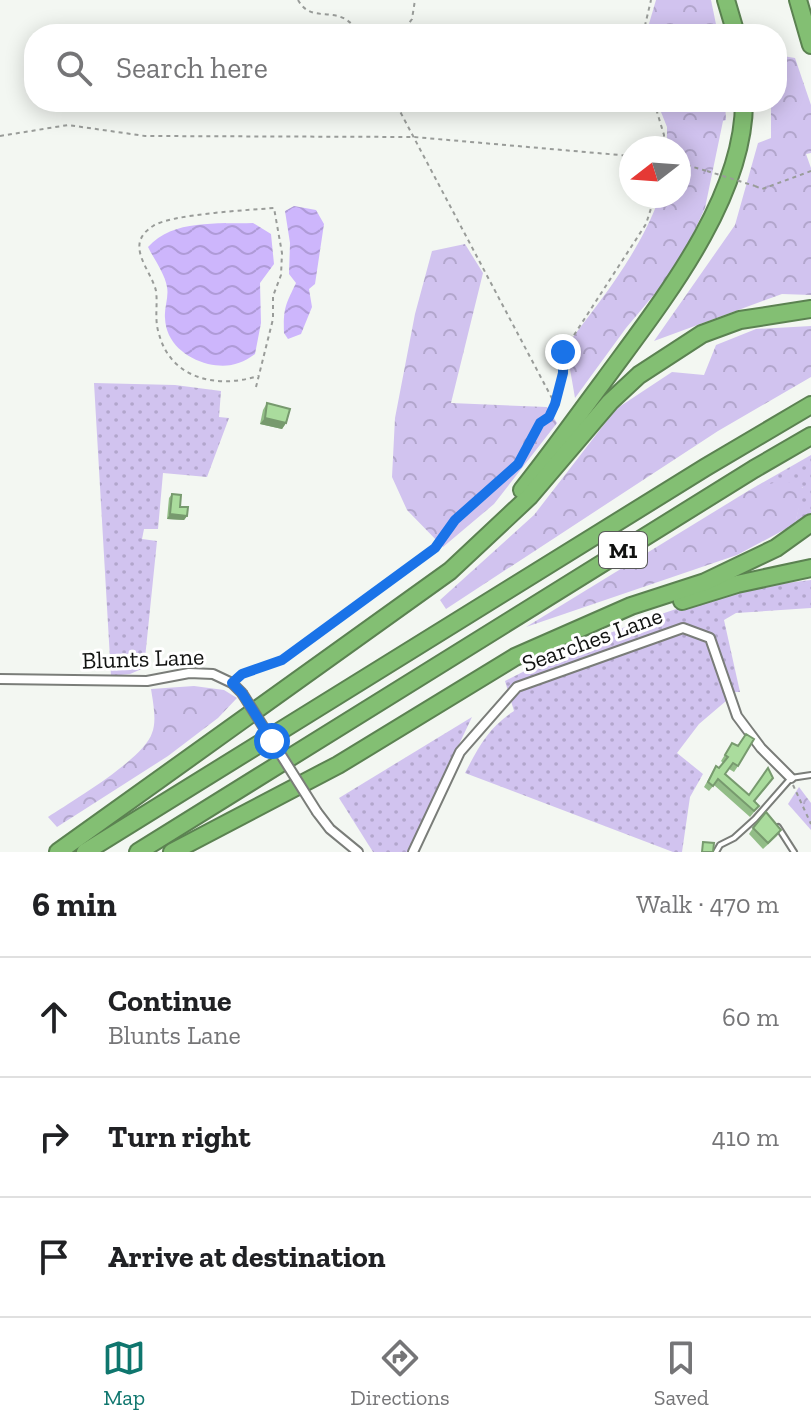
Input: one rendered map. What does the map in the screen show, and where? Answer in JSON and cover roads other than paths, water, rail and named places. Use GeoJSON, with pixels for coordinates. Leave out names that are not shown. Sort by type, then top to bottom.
{"type":"FeatureCollection","features":[{"type":"Feature","properties":{"kind":"highway"},"geometry":{"type":"LineString","coordinates":[[726,0],[733,24]]}},
{"type":"Feature","properties":{"kind":"highway"},"geometry":{"type":"LineString","coordinates":[[798,0],[811,45]]}},
{"type":"Feature","properties":{"kind":"highway"},"geometry":{"type":"LineString","coordinates":[[473,551],[528,483],[626,350],[707,232],[734,168],[744,112]]}},
{"type":"Feature","properties":{"kind":"highway"},"geometry":{"type":"LineString","coordinates":[[58,852],[473,551],[529,497],[610,402],[639,375],[702,334],[740,320],[811,309]]}},
{"type":"Feature","properties":{"kind":"highway","name":"M1"},"geometry":{"type":"LineString","coordinates":[[85,852],[811,405]]}},
{"type":"Feature","properties":{"kind":"highway","name":"M1"},"geometry":{"type":"LineString","coordinates":[[138,852],[811,436]]}},
{"type":"Feature","properties":{"kind":"highway"},"geometry":{"type":"LineString","coordinates":[[172,852],[338,765],[515,657],[631,606],[705,582],[776,548],[811,523]]}},
{"type":"Feature","properties":{"kind":"highway"},"geometry":{"type":"LineString","coordinates":[[562,635],[737,584],[811,568]]}},
{"type":"Feature","properties":{"kind":"street","name":"Searches Lane"},"geometry":{"type":"LineString","coordinates":[[413,852],[460,752],[517,687],[683,628],[710,638],[737,716],[761,748],[791,778]]}},
{"type":"Feature","properties":{"kind":"street","name":"Blunts Lane"},"geometry":{"type":"LineString","coordinates":[[0,679],[147,681],[189,673],[213,674],[232,683],[242,693],[317,812],[330,829],[358,852]]}},
{"type":"Feature","properties":{"kind":"lane"},"geometry":{"type":"LineString","coordinates":[[716,852],[720,845],[734,838],[764,810],[791,778],[811,775]]}},
{"type":"Feature","properties":{"kind":"lane"},"geometry":{"type":"LineString","coordinates":[[764,810],[794,852]]}},
{"type":"Feature","properties":{"kind":"water"},"geometry":{"type":"Polygon","coordinates":[[[294,206],[316,210],[324,224],[315,284],[309,289],[312,307],[301,334],[288,339],[284,333],[285,312],[296,283],[289,274],[290,243],[285,211],[294,206]]]}},
{"type":"Feature","properties":{"kind":"water"},"geometry":{"type":"Polygon","coordinates":[[[253,223],[271,234],[274,264],[260,283],[261,323],[255,354],[239,363],[227,365],[200,361],[179,348],[169,335],[165,318],[166,282],[148,247],[158,238],[183,227],[253,223]]]}}]}
